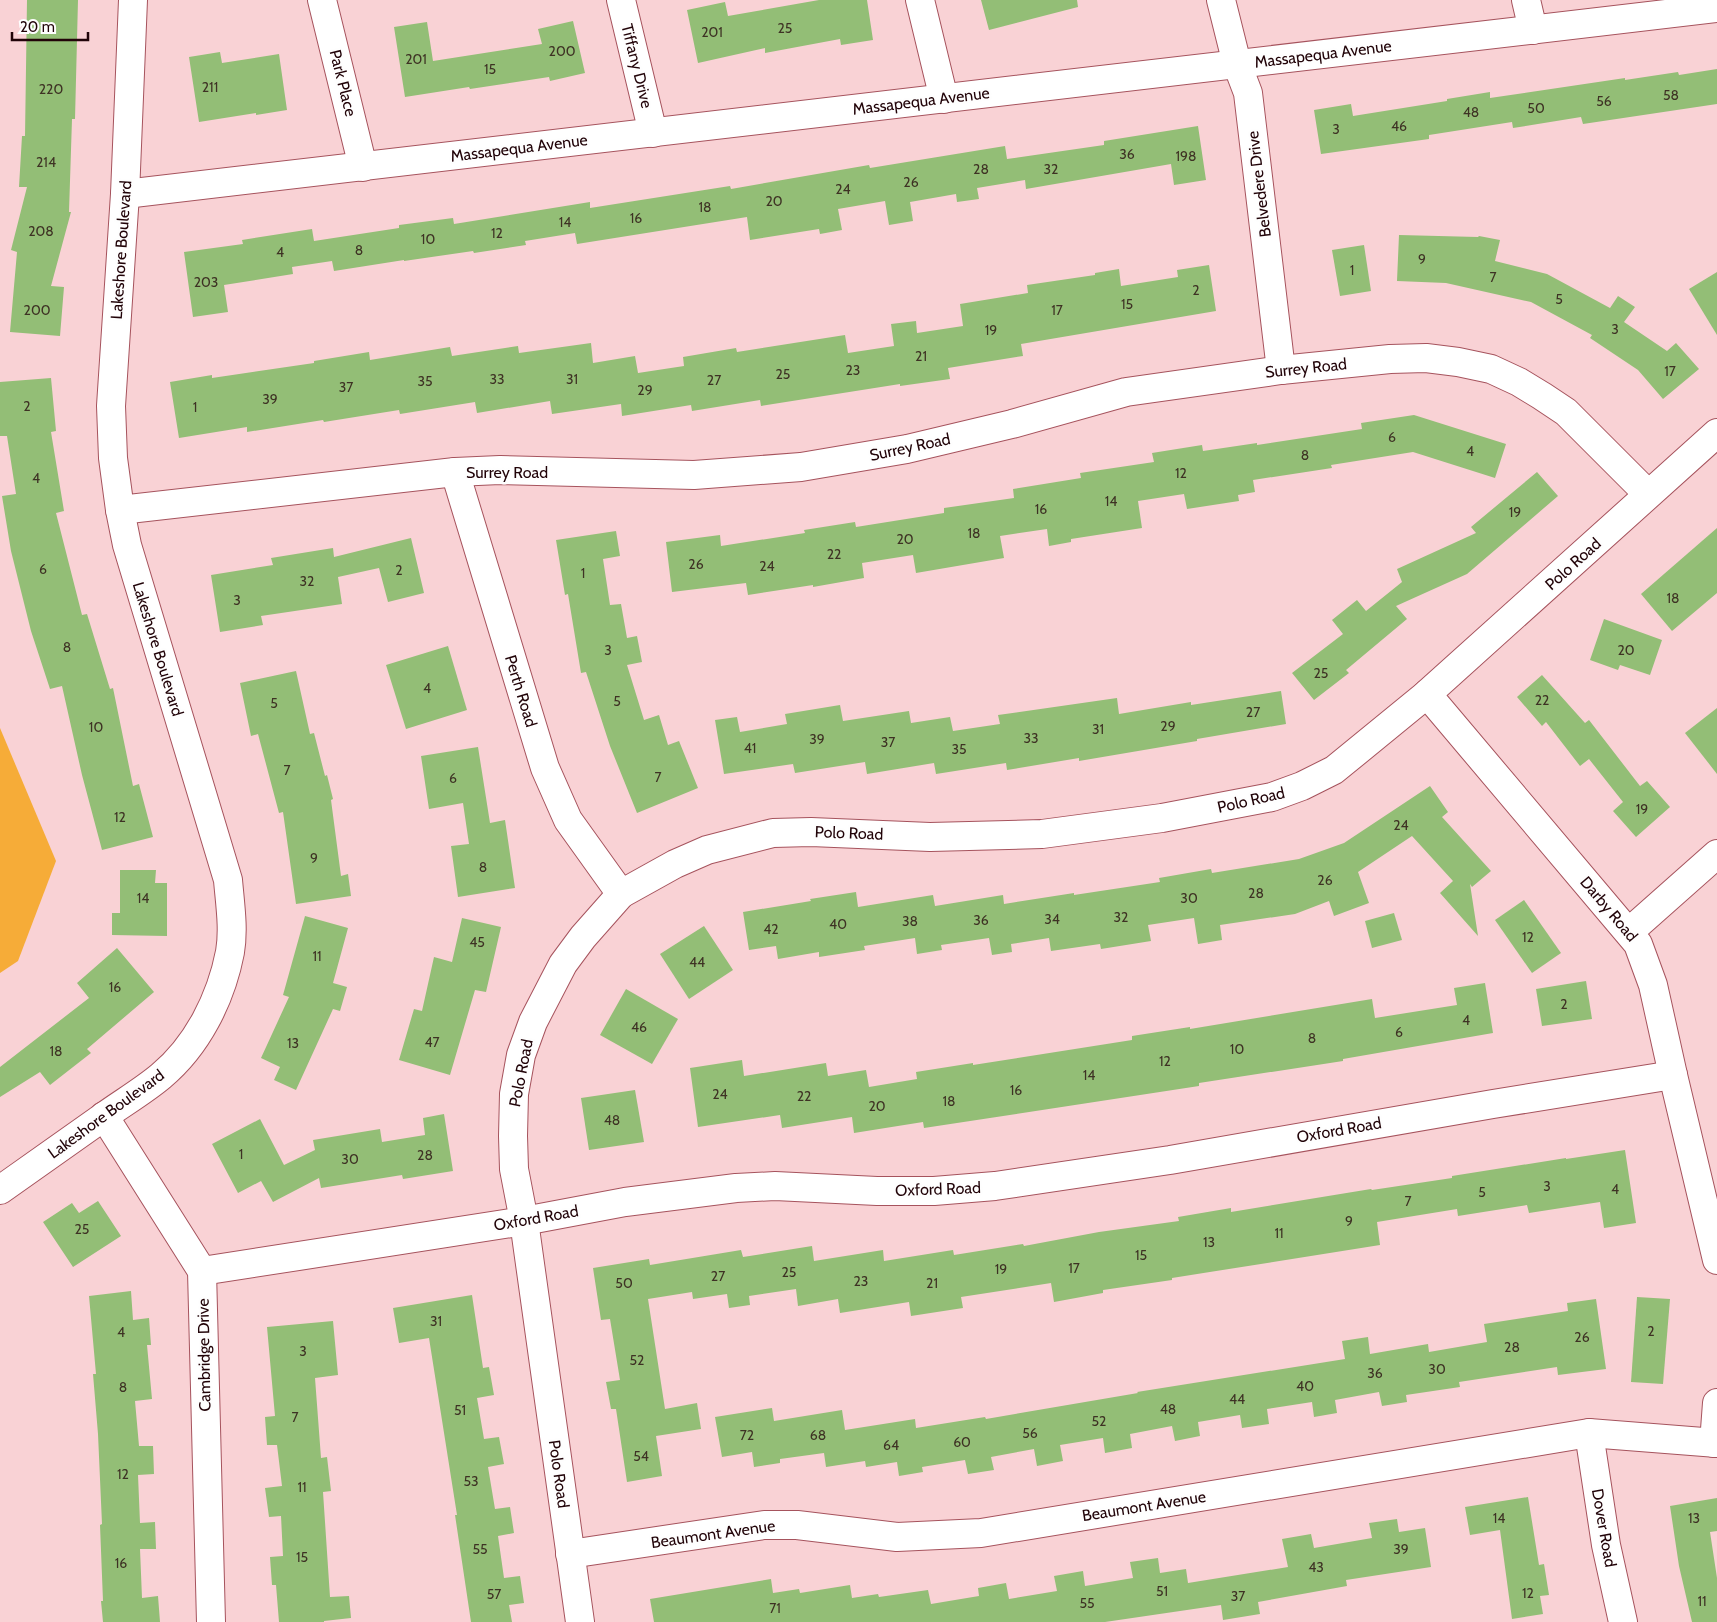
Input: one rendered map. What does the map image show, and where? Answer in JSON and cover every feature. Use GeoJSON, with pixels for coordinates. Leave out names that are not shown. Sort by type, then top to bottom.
{"type":"FeatureCollection","features":[{"type":"Feature","properties":{"kind":"street","name":"Lakeshore Boulevard"},"geometry":{"type":"LineString","coordinates":[[0,1190],[161,1076],[185,1052],[202,1027],[223,980],[230,951],[232,927],[228,880],[127,546],[113,458],[111,406],[125,194],[133,0]]}},
{"type":"Feature","properties":{"kind":"street","name":"Park Place"},"geometry":{"type":"LineString","coordinates":[[322,0],[363,166]]}},
{"type":"Feature","properties":{"kind":"street","name":"Tiffany Drive"},"geometry":{"type":"LineString","coordinates":[[621,0],[653,133]]}},
{"type":"Feature","properties":{"kind":"street"},"geometry":{"type":"LineString","coordinates":[[920,0],[944,99]]}},
{"type":"Feature","properties":{"kind":"street","name":"Belvedere Drive"},"geometry":{"type":"LineString","coordinates":[[1221,0],[1237,64],[1248,93],[1281,370]]}},
{"type":"Feature","properties":{"kind":"street"},"geometry":{"type":"LineString","coordinates":[[1526,0],[1533,30]]}},
{"type":"Feature","properties":{"kind":"street","name":"Massapequa Avenue"},"geometry":{"type":"LineString","coordinates":[[125,194],[1717,8]]}},
{"type":"Feature","properties":{"kind":"street","name":"Surrey Road"},"geometry":{"type":"LineString","coordinates":[[120,510],[455,472],[500,470],[694,474],[801,467],[907,449],[1012,424],[1126,392],[1281,370],[1390,359],[1426,358],[1490,369],[1520,382],[1566,412],[1648,494]]}},
{"type":"Feature","properties":{"kind":"street","name":"Polo Road"},"geometry":{"type":"LineString","coordinates":[[580,1622],[524,1221],[514,1169],[514,1094],[521,1056],[533,1022],[564,964],[583,937],[621,894],[675,864],[707,850],[773,833],[811,832],[930,837],[1042,834],[1162,818],[1272,797],[1302,786],[1334,770],[1427,694],[1596,544],[1648,494],[1717,433]]}},
{"type":"Feature","properties":{"kind":"street","name":"Perth Road"},"geometry":{"type":"LineString","coordinates":[[455,472],[544,768],[568,820],[621,894]]}},
{"type":"Feature","properties":{"kind":"street","name":"Darby Road"},"geometry":{"type":"LineString","coordinates":[[1427,694],[1638,944],[1654,985],[1673,1075],[1717,1260]]}},
{"type":"Feature","properties":{"kind":"street"},"geometry":{"type":"LineString","coordinates":[[1629,932],[1717,854]]}},
{"type":"Feature","properties":{"kind":"street","name":"Oxford Road"},"geometry":{"type":"LineString","coordinates":[[202,1271],[524,1221],[625,1202],[736,1188],[775,1186],[934,1191],[995,1186],[1170,1160],[1484,1105],[1673,1075]]}},
{"type":"Feature","properties":{"kind":"street"},"geometry":{"type":"LineString","coordinates":[[104,1116],[202,1271]]}},
{"type":"Feature","properties":{"kind":"street","name":"Cambridge Drive"},"geometry":{"type":"LineString","coordinates":[[202,1271],[211,1622]]}},
{"type":"Feature","properties":{"kind":"street"},"geometry":{"type":"LineString","coordinates":[[1715,1443],[1717,1403]]}},
{"type":"Feature","properties":{"kind":"street","name":"Beaumont Avenue"},"geometry":{"type":"LineString","coordinates":[[570,1554],[764,1525],[797,1525],[897,1536],[981,1533],[1589,1434],[1715,1443]]}},
{"type":"Feature","properties":{"kind":"street","name":"Dover Road"},"geometry":{"type":"LineString","coordinates":[[1589,1434],[1606,1545],[1623,1622]]}},
{"type":"Feature","properties":{"kind":"shaded area"},"geometry":{"type":"Polygon","coordinates":[[[0,728],[56,861],[18,961],[0,973],[0,728]]]}},
{"type":"Feature","properties":{"kind":"building"},"geometry":{"type":"Polygon","coordinates":[[[27,0],[78,0],[75,119],[72,119],[69,212],[71,212],[51,286],[64,287],[60,336],[10,332],[17,252],[11,250],[27,187],[19,187],[22,136],[25,136],[27,0]]]}},
{"type":"Feature","properties":{"kind":"building"},"geometry":{"type":"Polygon","coordinates":[[[819,0],[867,0],[873,40],[841,45],[840,39],[765,53],[765,48],[698,63],[687,10],[725,2],[728,16],[819,0]]]}},
{"type":"Feature","properties":{"kind":"building"},"geometry":{"type":"Polygon","coordinates":[[[981,0],[1077,0],[1078,7],[989,30],[981,0]]]}},
{"type":"Feature","properties":{"kind":"building"},"geometry":{"type":"Polygon","coordinates":[[[573,21],[585,73],[550,81],[549,77],[405,97],[394,27],[427,22],[433,61],[542,44],[538,29],[573,21]]]}},
{"type":"Feature","properties":{"kind":"building"},"geometry":{"type":"Polygon","coordinates":[[[220,52],[222,63],[279,54],[287,110],[199,122],[189,57],[220,52]]]}},
{"type":"Feature","properties":{"kind":"building"},"geometry":{"type":"Polygon","coordinates":[[[1717,69],[1717,104],[1583,124],[1581,117],[1513,128],[1512,122],[1429,135],[1429,139],[1321,154],[1314,110],[1351,104],[1353,116],[1490,92],[1490,98],[1625,78],[1625,80],[1678,72],[1679,75],[1717,69]]]}},
{"type":"Feature","properties":{"kind":"building"},"geometry":{"type":"Polygon","coordinates":[[[1198,126],[1206,180],[1174,185],[1171,164],[1026,189],[1025,180],[977,188],[979,199],[957,202],[956,194],[910,202],[913,221],[889,225],[885,201],[838,209],[842,230],[820,234],[819,229],[750,240],[747,217],[577,244],[575,233],[525,241],[526,245],[474,253],[473,251],[404,260],[334,271],[332,261],[292,267],[293,274],[224,285],[228,312],[193,317],[184,252],[243,244],[242,240],[312,229],[314,241],[399,228],[399,225],[453,218],[454,224],[590,202],[590,208],[730,186],[731,189],[869,165],[870,168],[1005,146],[1007,159],[1104,145],[1104,141],[1198,126]]]}},
{"type":"Feature","properties":{"kind":"building"},"geometry":{"type":"Polygon","coordinates":[[[1399,235],[1479,236],[1500,240],[1495,261],[1547,274],[1610,308],[1618,296],[1635,307],[1624,322],[1667,351],[1676,343],[1699,369],[1663,399],[1638,370],[1590,338],[1592,335],[1531,302],[1446,283],[1397,281],[1399,235]]]}},
{"type":"Feature","properties":{"kind":"building"},"geometry":{"type":"Polygon","coordinates":[[[1364,245],[1371,291],[1340,296],[1332,250],[1364,245]]]}},
{"type":"Feature","properties":{"kind":"building"},"geometry":{"type":"Polygon","coordinates":[[[1209,265],[1216,311],[1021,344],[1023,356],[948,368],[950,379],[900,386],[900,384],[761,406],[760,400],[692,411],[691,405],[622,416],[621,404],[552,414],[550,401],[477,413],[475,402],[400,414],[399,410],[247,432],[247,427],[179,438],[170,382],[212,375],[212,378],[314,363],[314,361],[369,352],[370,360],[450,347],[452,356],[518,346],[519,353],[591,343],[593,363],[635,356],[638,373],[684,366],[683,357],[736,348],[737,352],[845,335],[848,353],[894,346],[891,324],[916,321],[917,333],[963,326],[960,304],[1028,293],[1027,285],[1095,275],[1095,273],[1119,269],[1121,286],[1178,277],[1177,270],[1209,265]]]}},
{"type":"Feature","properties":{"kind":"building"},"geometry":{"type":"Polygon","coordinates":[[[1717,272],[1717,335],[1689,289],[1717,272]]]}},
{"type":"Feature","properties":{"kind":"building"},"geometry":{"type":"Polygon","coordinates":[[[51,378],[56,431],[51,432],[64,511],[56,513],[82,615],[87,614],[110,689],[113,688],[133,786],[139,784],[153,837],[102,850],[82,775],[62,686],[50,689],[31,631],[11,551],[2,496],[16,494],[7,436],[0,436],[0,382],[51,378]]]}},
{"type":"Feature","properties":{"kind":"building"},"geometry":{"type":"Polygon","coordinates":[[[1414,415],[1506,444],[1495,478],[1413,452],[1331,465],[1332,468],[1253,480],[1255,492],[1238,495],[1239,501],[1187,509],[1184,494],[1138,501],[1142,528],[1071,539],[1071,542],[1049,546],[1047,529],[1000,536],[1004,558],[916,573],[913,555],[862,563],[864,578],[813,587],[813,585],[748,595],[746,583],[672,592],[666,542],[720,535],[721,546],[805,533],[804,530],[855,522],[856,527],[944,513],[944,508],[1014,498],[1013,489],[1081,478],[1080,473],[1154,462],[1152,453],[1202,445],[1203,451],[1257,443],[1257,445],[1362,429],[1361,423],[1414,415]]]}},
{"type":"Feature","properties":{"kind":"building"},"geometry":{"type":"Polygon","coordinates":[[[1537,472],[1558,496],[1467,574],[1396,606],[1407,619],[1346,670],[1349,673],[1314,700],[1292,673],[1343,634],[1332,620],[1357,600],[1366,611],[1402,582],[1397,569],[1476,533],[1471,527],[1537,472]]]}},
{"type":"Feature","properties":{"kind":"building"},"geometry":{"type":"Polygon","coordinates":[[[1717,528],[1717,593],[1672,631],[1641,594],[1717,528]]]}},
{"type":"Feature","properties":{"kind":"building"},"geometry":{"type":"Polygon","coordinates":[[[616,531],[620,556],[603,559],[610,605],[621,604],[627,638],[637,636],[642,662],[627,665],[644,720],[659,715],[668,745],[679,741],[698,788],[637,813],[610,746],[586,672],[581,673],[568,594],[565,595],[556,540],[616,531]]]}},
{"type":"Feature","properties":{"kind":"building"},"geometry":{"type":"Polygon","coordinates":[[[411,538],[424,593],[388,602],[379,568],[338,577],[342,604],[261,616],[263,625],[220,632],[211,575],[273,565],[271,558],[333,548],[334,557],[411,538]]]}},
{"type":"Feature","properties":{"kind":"building"},"geometry":{"type":"Polygon","coordinates":[[[1604,619],[1662,640],[1650,675],[1620,665],[1618,670],[1590,660],[1604,619]]]}},
{"type":"Feature","properties":{"kind":"building"},"geometry":{"type":"Polygon","coordinates":[[[448,646],[467,710],[406,729],[386,665],[448,646]]]}},
{"type":"Feature","properties":{"kind":"building"},"geometry":{"type":"Polygon","coordinates":[[[296,671],[310,734],[314,733],[333,799],[331,800],[341,876],[348,874],[351,896],[296,904],[283,812],[279,813],[258,734],[251,736],[240,683],[296,671]]]}},
{"type":"Feature","properties":{"kind":"building"},"geometry":{"type":"Polygon","coordinates":[[[1542,675],[1585,723],[1589,720],[1640,786],[1647,781],[1670,807],[1636,837],[1613,811],[1623,802],[1589,759],[1580,766],[1546,722],[1542,726],[1517,697],[1542,675]]]}},
{"type":"Feature","properties":{"kind":"building"},"geometry":{"type":"Polygon","coordinates":[[[1281,691],[1286,724],[1079,761],[1079,758],[1007,770],[1006,763],[936,774],[934,763],[867,774],[865,762],[795,773],[793,764],[724,774],[715,720],[737,717],[740,732],[787,724],[785,714],[840,705],[843,721],[909,711],[911,723],[950,717],[953,731],[1000,724],[998,715],[1117,698],[1119,714],[1191,702],[1191,705],[1281,691]]]}},
{"type":"Feature","properties":{"kind":"building"},"geometry":{"type":"Polygon","coordinates":[[[1717,708],[1717,774],[1685,733],[1717,708]]]}},
{"type":"Feature","properties":{"kind":"building"},"geometry":{"type":"Polygon","coordinates":[[[478,747],[490,823],[505,820],[515,888],[458,897],[451,846],[469,844],[463,803],[429,809],[421,756],[478,747]]]}},
{"type":"Feature","properties":{"kind":"building"},"geometry":{"type":"Polygon","coordinates":[[[1430,786],[1448,812],[1442,817],[1491,871],[1472,887],[1470,884],[1478,936],[1440,893],[1453,881],[1412,836],[1358,872],[1369,903],[1334,916],[1329,901],[1295,914],[1220,925],[1222,940],[1198,944],[1194,918],[1148,925],[1151,941],[1101,949],[1100,944],[1051,951],[1049,938],[1011,944],[1012,952],[992,955],[989,938],[941,945],[942,950],[917,954],[915,938],[864,946],[865,950],[819,957],[819,952],[778,959],[776,946],[749,950],[743,912],[811,901],[810,899],[856,892],[858,907],[933,895],[935,906],[1003,895],[1004,904],[1160,882],[1159,878],[1211,869],[1212,873],[1299,859],[1344,843],[1430,786]]]}},
{"type":"Feature","properties":{"kind":"building"},"geometry":{"type":"Polygon","coordinates":[[[120,870],[156,870],[155,883],[167,883],[167,936],[112,935],[112,913],[120,913],[120,870]]]}},
{"type":"Feature","properties":{"kind":"building"},"geometry":{"type":"Polygon","coordinates":[[[1524,900],[1561,953],[1532,973],[1495,920],[1524,900]]]}},
{"type":"Feature","properties":{"kind":"building"},"geometry":{"type":"Polygon","coordinates":[[[1394,913],[1402,940],[1372,948],[1365,921],[1394,913]]]}},
{"type":"Feature","properties":{"kind":"building"},"geometry":{"type":"Polygon","coordinates":[[[305,916],[348,928],[333,983],[347,987],[340,1011],[333,1009],[296,1090],[274,1080],[280,1067],[261,1058],[289,997],[283,995],[305,916]]]}},
{"type":"Feature","properties":{"kind":"building"},"geometry":{"type":"Polygon","coordinates":[[[462,918],[501,927],[486,992],[475,990],[450,1075],[399,1060],[414,1009],[422,1011],[434,957],[452,962],[462,918]]]}},
{"type":"Feature","properties":{"kind":"building"},"geometry":{"type":"Polygon","coordinates":[[[704,926],[733,970],[689,999],[660,954],[704,926]]]}},
{"type":"Feature","properties":{"kind":"building"},"geometry":{"type":"Polygon","coordinates":[[[117,948],[154,992],[87,1049],[91,1053],[50,1085],[40,1072],[0,1097],[0,1067],[89,998],[77,983],[117,948]]]}},
{"type":"Feature","properties":{"kind":"building"},"geometry":{"type":"Polygon","coordinates":[[[1586,981],[1592,1019],[1542,1026],[1536,989],[1586,981]]]}},
{"type":"Feature","properties":{"kind":"building"},"geometry":{"type":"Polygon","coordinates":[[[1485,983],[1493,1033],[1343,1059],[1343,1061],[1199,1083],[1199,1086],[924,1128],[923,1122],[854,1133],[852,1117],[782,1128],[780,1115],[698,1127],[690,1068],[742,1060],[744,1076],[826,1063],[828,1076],[866,1070],[869,1087],[917,1079],[916,1072],[1132,1040],[1132,1036],[1190,1027],[1190,1029],[1372,999],[1375,1018],[1457,1005],[1454,988],[1485,983]]]}},
{"type":"Feature","properties":{"kind":"building"},"geometry":{"type":"Polygon","coordinates":[[[626,989],[678,1019],[652,1064],[600,1035],[626,989]]]}},
{"type":"Feature","properties":{"kind":"building"},"geometry":{"type":"Polygon","coordinates":[[[635,1090],[644,1142],[589,1150],[581,1098],[635,1090]]]}},
{"type":"Feature","properties":{"kind":"building"},"geometry":{"type":"Polygon","coordinates":[[[444,1114],[453,1171],[403,1179],[402,1175],[321,1188],[319,1178],[273,1202],[261,1181],[238,1193],[212,1144],[260,1119],[284,1165],[315,1150],[313,1140],[380,1129],[382,1142],[425,1135],[423,1118],[444,1114]]]}},
{"type":"Feature","properties":{"kind":"building"},"geometry":{"type":"Polygon","coordinates":[[[1625,1150],[1636,1223],[1604,1228],[1600,1202],[1529,1213],[1527,1205],[1458,1216],[1457,1209],[1377,1222],[1380,1245],[1103,1290],[1103,1293],[1054,1302],[1051,1283],[961,1297],[963,1308],[911,1316],[909,1302],[840,1313],[838,1299],[798,1306],[796,1289],[749,1296],[750,1305],[729,1308],[727,1294],[693,1299],[692,1292],[648,1299],[665,1409],[697,1403],[701,1429],[656,1436],[662,1476],[627,1482],[616,1409],[611,1409],[606,1382],[620,1380],[610,1319],[601,1320],[593,1268],[649,1259],[650,1265],[741,1250],[743,1257],[812,1246],[814,1261],[883,1250],[884,1261],[953,1250],[954,1255],[1023,1244],[1024,1246],[1099,1232],[1179,1221],[1178,1217],[1231,1208],[1231,1212],[1625,1150]]]}},
{"type":"Feature","properties":{"kind":"building"},"geometry":{"type":"Polygon","coordinates":[[[98,1201],[121,1236],[73,1267],[43,1222],[72,1203],[79,1213],[98,1201]]]}},
{"type":"Feature","properties":{"kind":"building"},"geometry":{"type":"Polygon","coordinates":[[[131,1291],[133,1320],[149,1318],[151,1345],[147,1345],[152,1399],[135,1401],[139,1446],[153,1446],[154,1474],[138,1475],[140,1523],[155,1522],[156,1549],[140,1549],[142,1598],[158,1596],[160,1622],[103,1622],[101,1601],[103,1601],[100,1525],[102,1524],[93,1374],[96,1374],[89,1296],[131,1291]]]}},
{"type":"Feature","properties":{"kind":"building"},"geometry":{"type":"Polygon","coordinates":[[[472,1295],[483,1368],[489,1367],[494,1395],[477,1398],[484,1439],[499,1437],[504,1464],[488,1467],[495,1509],[510,1507],[514,1533],[498,1536],[504,1578],[520,1576],[524,1603],[509,1605],[512,1622],[471,1622],[455,1515],[457,1515],[429,1338],[399,1343],[393,1308],[472,1295]]]}},
{"type":"Feature","properties":{"kind":"building"},"geometry":{"type":"Polygon","coordinates":[[[1637,1297],[1670,1299],[1663,1384],[1631,1382],[1637,1297]]]}},
{"type":"Feature","properties":{"kind":"building"},"geometry":{"type":"Polygon","coordinates":[[[1596,1299],[1606,1369],[1558,1375],[1557,1367],[1459,1382],[1460,1387],[1406,1395],[1407,1402],[1382,1406],[1379,1392],[1335,1400],[1337,1413],[1314,1417],[1312,1402],[1267,1409],[1269,1424],[1242,1428],[1240,1415],[1198,1422],[1200,1436],[1175,1441],[1172,1426],[1130,1434],[1132,1448],[1105,1453],[1103,1438],[1060,1445],[1063,1461],[1037,1466],[1034,1449],[991,1457],[994,1470],[968,1474],[965,1460],[922,1467],[923,1472],[899,1476],[897,1462],[866,1467],[865,1461],[826,1467],[824,1453],[780,1459],[780,1463],[754,1467],[752,1452],[722,1457],[715,1417],[772,1408],[774,1421],[842,1410],[845,1430],[915,1419],[916,1428],[985,1417],[986,1419],[1137,1392],[1345,1359],[1342,1341],[1368,1337],[1370,1354],[1428,1344],[1429,1352],[1487,1342],[1484,1324],[1568,1311],[1567,1303],[1596,1299]]]}},
{"type":"Feature","properties":{"kind":"building"},"geometry":{"type":"Polygon","coordinates":[[[333,1321],[338,1375],[315,1378],[321,1458],[327,1457],[331,1491],[323,1492],[330,1597],[349,1596],[351,1618],[324,1622],[279,1622],[276,1585],[272,1585],[270,1557],[283,1556],[281,1516],[269,1517],[265,1488],[282,1486],[277,1445],[267,1445],[265,1417],[275,1416],[267,1327],[333,1321]]]}},
{"type":"Feature","properties":{"kind":"building"},"geometry":{"type":"Polygon","coordinates":[[[1528,1497],[1539,1565],[1544,1564],[1549,1595],[1540,1596],[1543,1614],[1512,1619],[1500,1530],[1470,1535],[1465,1507],[1528,1497]]]}},
{"type":"Feature","properties":{"kind":"building"},"geometry":{"type":"Polygon","coordinates":[[[1717,1498],[1717,1531],[1710,1532],[1717,1578],[1717,1622],[1692,1622],[1679,1566],[1670,1506],[1717,1498]]]}},
{"type":"Feature","properties":{"kind":"building"},"geometry":{"type":"Polygon","coordinates":[[[1397,1519],[1399,1532],[1425,1528],[1431,1567],[1346,1580],[1347,1586],[1258,1602],[1260,1614],[1223,1620],[1221,1605],[1105,1622],[654,1622],[650,1599],[771,1579],[773,1593],[799,1589],[800,1593],[850,1585],[852,1598],[878,1594],[879,1597],[928,1590],[931,1604],[979,1596],[978,1588],[1006,1583],[1009,1599],[1057,1591],[1054,1576],[1083,1571],[1085,1586],[1133,1578],[1130,1562],[1158,1558],[1160,1573],[1186,1569],[1188,1583],[1288,1567],[1282,1539],[1311,1534],[1314,1548],[1372,1538],[1369,1523],[1397,1519]]]}}]}
